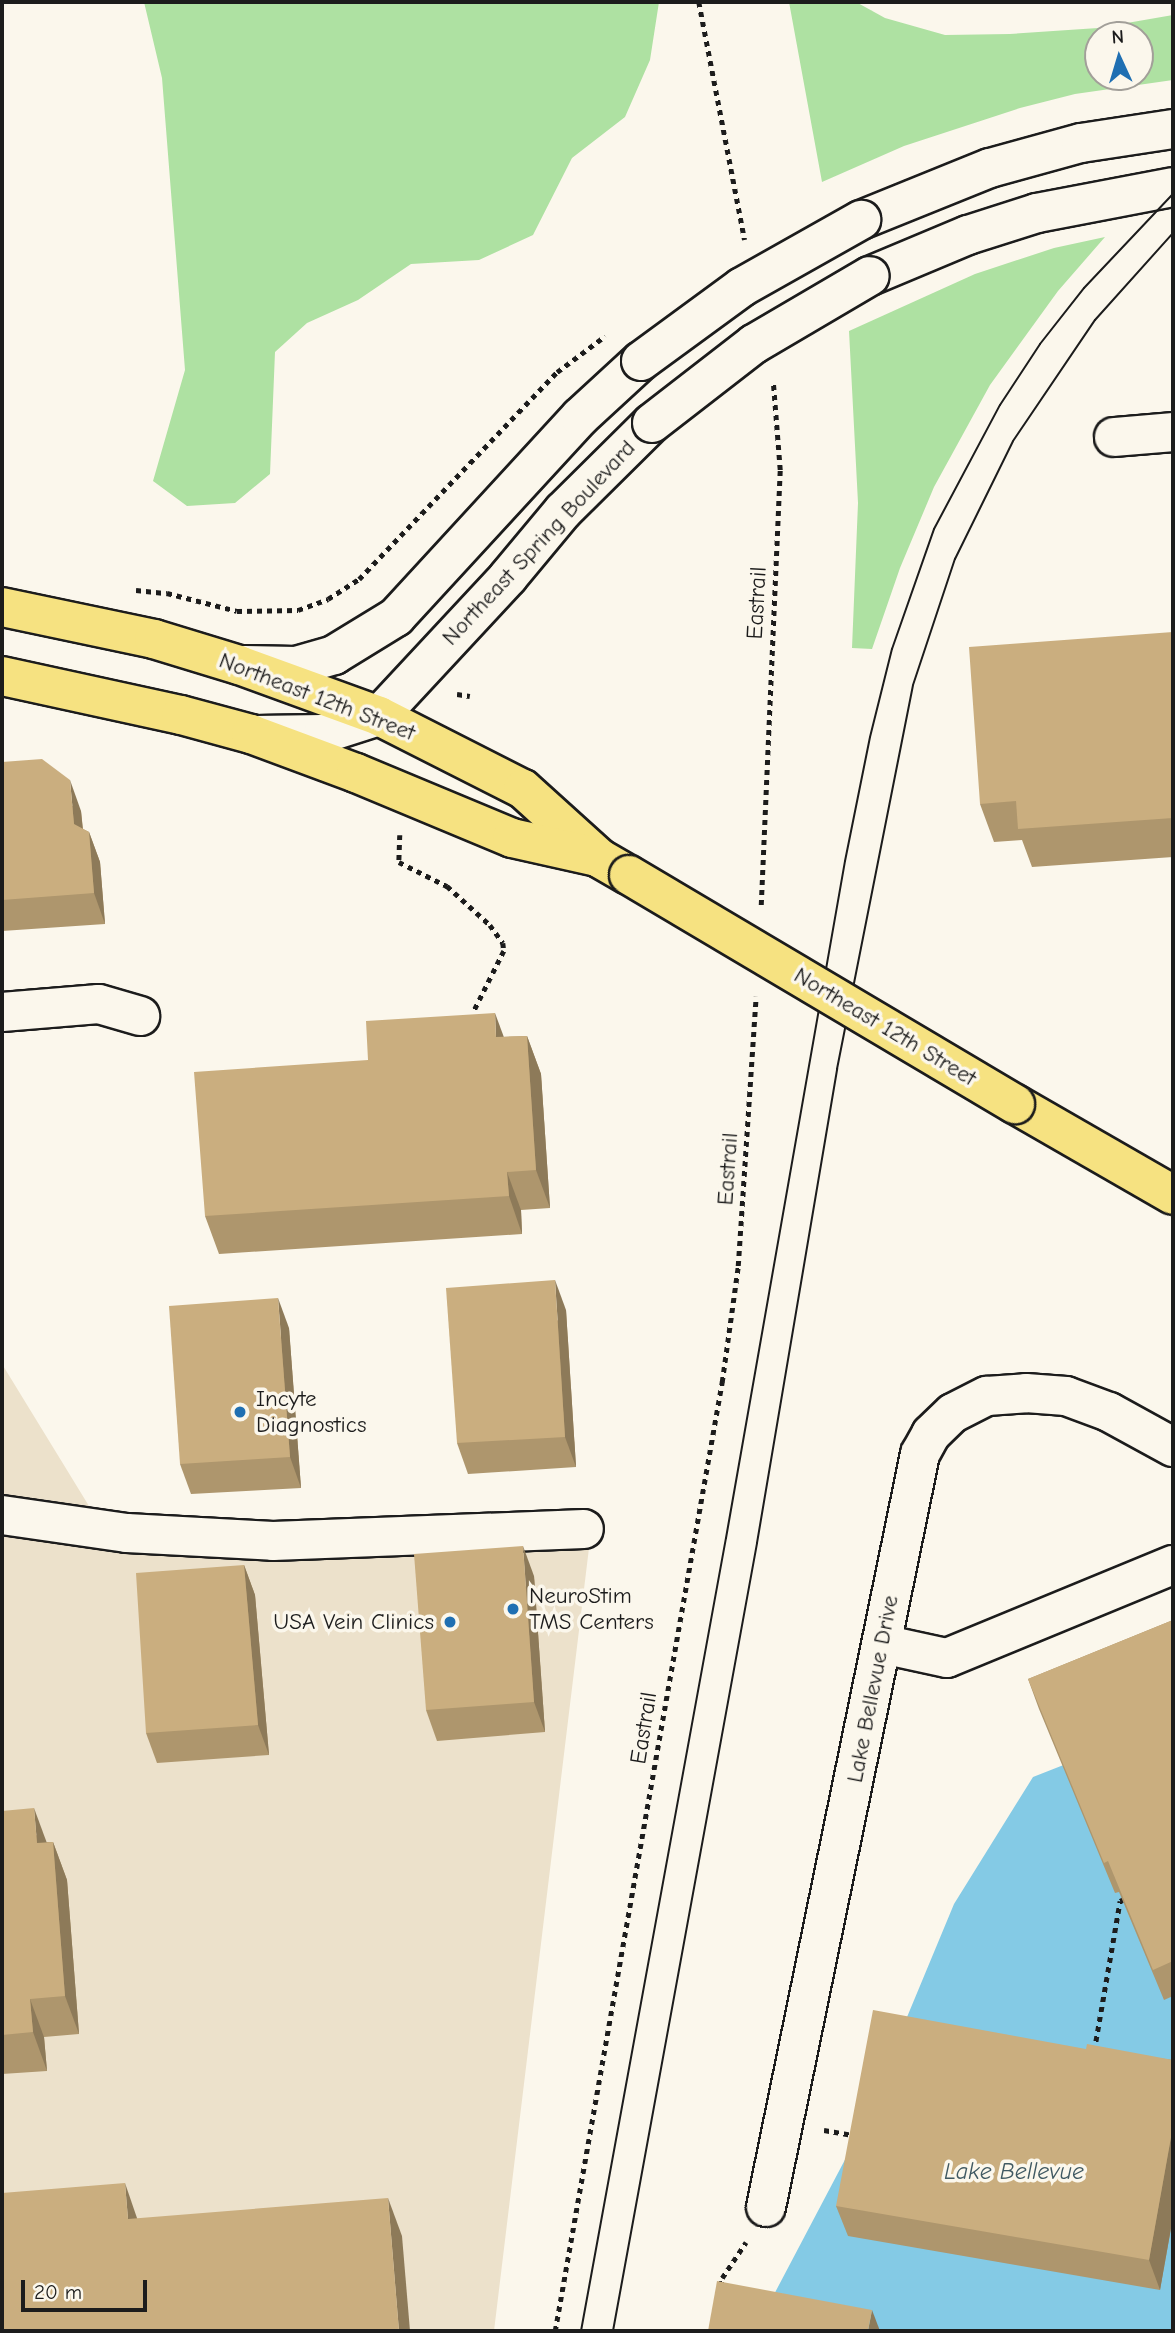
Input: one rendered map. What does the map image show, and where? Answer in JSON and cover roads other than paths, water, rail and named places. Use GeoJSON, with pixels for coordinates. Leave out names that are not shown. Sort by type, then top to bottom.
{"type":"FeatureCollection","features":[{"type":"Feature","properties":{"kind":"main road","name":"Northeast 12th Street"},"geometry":{"type":"LineString","coordinates":[[2,607],[155,639],[239,665],[379,716],[523,789],[614,866],[1173,1196]]}},
{"type":"Feature","properties":{"kind":"main road","name":"Northeast 12th Street"},"geometry":{"type":"LineString","coordinates":[[2,676],[181,715],[251,734],[344,768],[512,838],[614,866]]}},
{"type":"Feature","properties":{"kind":"street"},"geometry":{"type":"LineString","coordinates":[[239,665],[296,666],[334,655],[396,617],[561,436],[641,361],[742,287],[861,219],[990,168],[1082,143],[1173,129]]}},
{"type":"Feature","properties":{"kind":"street","name":"Northeast Spring Boulevard"},"geometry":{"type":"LineString","coordinates":[[251,734],[323,734],[379,716],[508,577],[564,511],[678,400],[754,344],[870,276],[968,235],[1037,213],[1108,197],[1173,187]]}},
{"type":"Feature","properties":{"kind":"street"},"geometry":{"type":"LineString","coordinates":[[1114,437],[1173,432]]}},
{"type":"Feature","properties":{"kind":"street"},"geometry":{"type":"LineString","coordinates":[[2,1012],[99,1004],[140,1016]]}},
{"type":"Feature","properties":{"kind":"street","name":"Lake Bellevue Drive"},"geometry":{"type":"LineString","coordinates":[[766,2207],[920,1454],[931,1434],[953,1413],[987,1396],[1026,1393],[1066,1396],[1109,1412],[1173,1447]]}},
{"type":"Feature","properties":{"kind":"street"},"geometry":{"type":"LineString","coordinates":[[2,1515],[127,1533],[273,1541],[584,1529]]}},
{"type":"Feature","properties":{"kind":"street"},"geometry":{"type":"LineString","coordinates":[[882,1644],[947,1658],[1173,1565]]}},
{"type":"Feature","properties":{"kind":"water","name":"Lake Bellevue"},"geometry":{"type":"Polygon","coordinates":[[[1173,1722],[1173,2331],[764,2331],[770,2302],[858,2135],[954,1904],[1033,1777],[1173,1722]]]}},
{"type":"Feature","properties":{"kind":"tram line"},"geometry":{"type":"LineString","coordinates":[[581,2331],[726,1538],[845,861],[870,737],[892,649],[934,529],[1000,405],[1040,344],[1084,288],[1173,194]]}},
{"type":"Feature","properties":{"kind":"tram line"},"geometry":{"type":"LineString","coordinates":[[613,2331],[757,1543],[837,1069],[913,685],[955,559],[1013,441],[1095,320],[1173,233]]}},
{"type":"Feature","properties":{"kind":"place","name":"Incyte Diagnostics"},"geometry":{"type":"Point","coordinates":[240,1412]}},
{"type":"Feature","properties":{"kind":"place","name":"NeuroStim TMS Centers"},"geometry":{"type":"Point","coordinates":[513,1609]}},
{"type":"Feature","properties":{"kind":"place","name":"USA Vein Clinics"},"geometry":{"type":"Point","coordinates":[450,1622]}}]}
